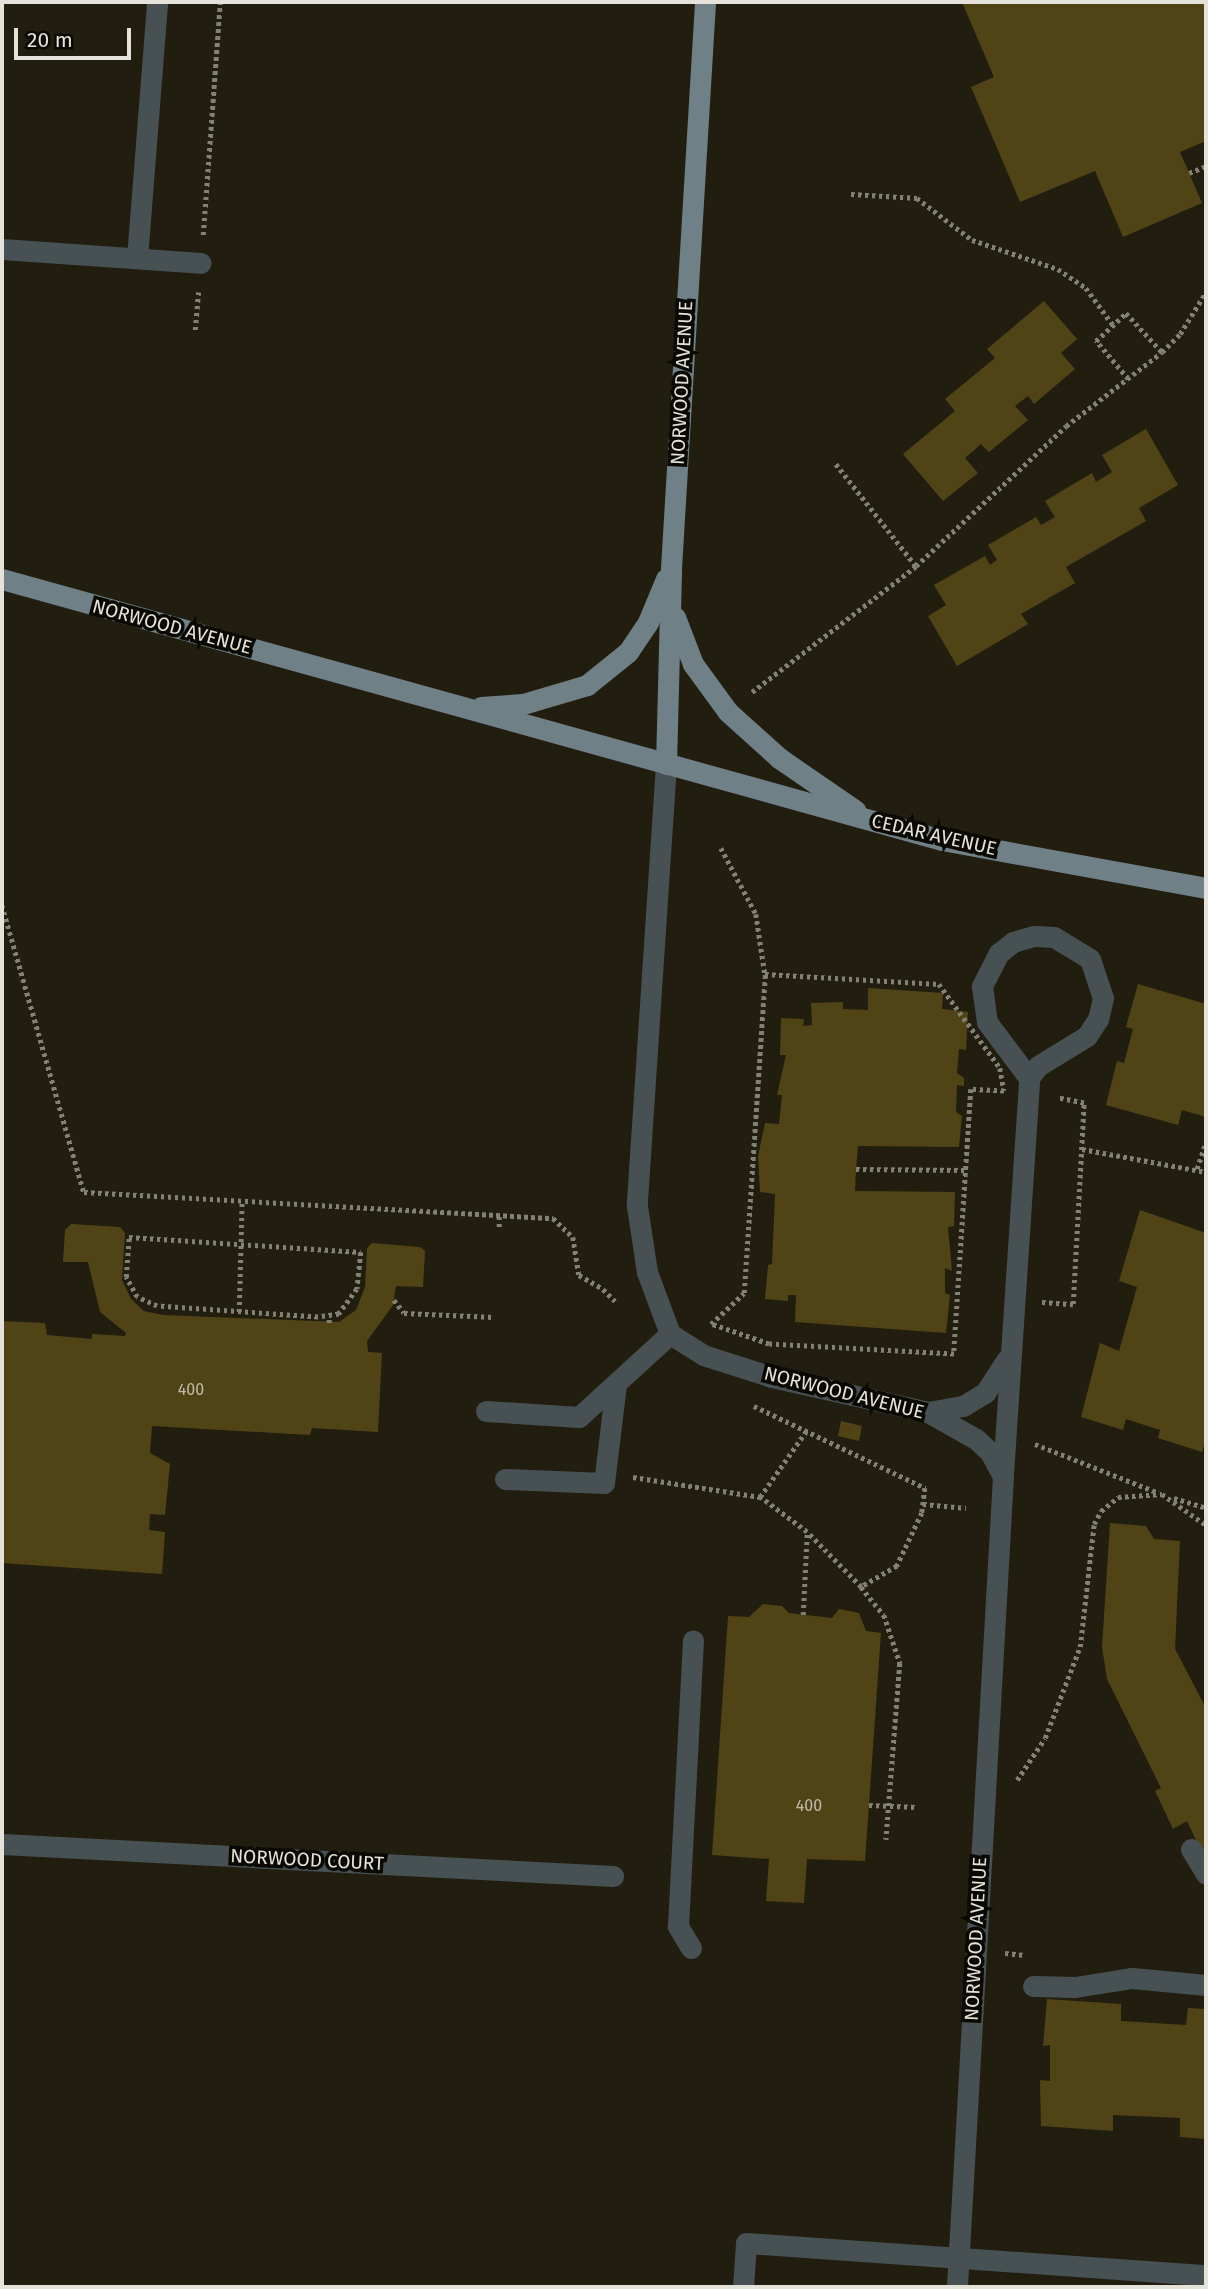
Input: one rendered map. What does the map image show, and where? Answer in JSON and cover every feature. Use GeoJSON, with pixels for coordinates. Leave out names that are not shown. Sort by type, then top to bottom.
{"type":"FeatureCollection","features":[{"type":"Feature","properties":{"kind":"main road","name":"NORWOOD AVENUE"},"geometry":{"type":"LineString","coordinates":[[2,579],[666,764],[671,568],[705,2]]}},
{"type":"Feature","properties":{"kind":"main road"},"geometry":{"type":"LineString","coordinates":[[467,708],[523,704],[587,685],[628,652],[648,622],[671,568]]}},
{"type":"Feature","properties":{"kind":"main road"},"geometry":{"type":"LineString","coordinates":[[2,591],[49,594]]}},
{"type":"Feature","properties":{"kind":"main road"},"geometry":{"type":"LineString","coordinates":[[670,605],[693,664],[729,712],[779,758],[872,821]]}},
{"type":"Feature","properties":{"kind":"main road","name":"CEDAR AVENUE"},"geometry":{"type":"LineString","coordinates":[[666,764],[942,840],[1206,888]]}},
{"type":"Feature","properties":{"kind":"street"},"geometry":{"type":"LineString","coordinates":[[137,258],[157,2]]}},
{"type":"Feature","properties":{"kind":"street"},"geometry":{"type":"LineString","coordinates":[[2,248],[201,264]]}},
{"type":"Feature","properties":{"kind":"street","name":"NORWOOD AVENUE"},"geometry":{"type":"LineString","coordinates":[[666,764],[637,1206],[647,1272],[670,1334],[703,1355],[772,1377],[928,1412],[976,1438],[990,1451],[1003,1476],[957,2287]]}},
{"type":"Feature","properties":{"kind":"street"},"geometry":{"type":"LineString","coordinates":[[1003,1476],[1029,1078],[1038,1066],[1087,1036],[1098,1019],[1103,998],[1090,959],[1074,945],[1054,937],[1034,936],[1013,942],[988,968],[982,986],[987,1022],[1029,1078]]}},
{"type":"Feature","properties":{"kind":"street"},"geometry":{"type":"LineString","coordinates":[[486,1410],[579,1417],[670,1334]]}},
{"type":"Feature","properties":{"kind":"street"},"geometry":{"type":"LineString","coordinates":[[928,1412],[963,1405],[985,1393],[1001,1374],[1012,1337]]}},
{"type":"Feature","properties":{"kind":"street"},"geometry":{"type":"LineString","coordinates":[[505,1479],[604,1483],[616,1384]]}},
{"type":"Feature","properties":{"kind":"street"},"geometry":{"type":"LineString","coordinates":[[691,1948],[678,1926],[693,1640]]}},
{"type":"Feature","properties":{"kind":"street","name":"NORWOOD COURT"},"geometry":{"type":"LineString","coordinates":[[2,1844],[613,1876]]}},
{"type":"Feature","properties":{"kind":"street"},"geometry":{"type":"LineString","coordinates":[[1191,1849],[1206,1874]]}},
{"type":"Feature","properties":{"kind":"street"},"geometry":{"type":"LineString","coordinates":[[1032,1986],[1075,1987],[1132,1978],[1206,1985]]}},
{"type":"Feature","properties":{"kind":"street"},"geometry":{"type":"LineString","coordinates":[[743,2287],[747,2243],[1206,2275]]}},
{"type":"Feature","properties":{"kind":"path"},"geometry":{"type":"LineString","coordinates":[[195,330],[220,2]]}},
{"type":"Feature","properties":{"kind":"path"},"geometry":{"type":"LineString","coordinates":[[1189,173],[1206,166]]}},
{"type":"Feature","properties":{"kind":"path"},"geometry":{"type":"LineString","coordinates":[[851,194],[917,198],[972,240],[1058,269],[1086,288],[1113,325]]}},
{"type":"Feature","properties":{"kind":"path"},"geometry":{"type":"LineString","coordinates":[[751,692],[916,566],[1066,426],[1162,352],[1180,334],[1206,292]]}},
{"type":"Feature","properties":{"kind":"path"},"geometry":{"type":"LineString","coordinates":[[1128,379],[1096,341],[1126,313],[1162,352]]}},
{"type":"Feature","properties":{"kind":"path"},"geometry":{"type":"LineString","coordinates":[[836,464],[916,566]]}},
{"type":"Feature","properties":{"kind":"path"},"geometry":{"type":"LineString","coordinates":[[722,848],[755,914],[765,974],[744,1293],[712,1324],[769,1344],[954,1354],[971,1089],[1003,1091],[1000,1068],[939,984],[765,974]]}},
{"type":"Feature","properties":{"kind":"path"},"geometry":{"type":"LineString","coordinates":[[2,905],[84,1192],[553,1218],[573,1237],[579,1275],[603,1289],[617,1303]]}},
{"type":"Feature","properties":{"kind":"path"},"geometry":{"type":"LineString","coordinates":[[1041,1315],[1042,1302],[1073,1304],[1084,1102],[1058,1098]]}},
{"type":"Feature","properties":{"kind":"path"},"geometry":{"type":"LineString","coordinates":[[1197,1170],[1206,1141]]}},
{"type":"Feature","properties":{"kind":"path"},"geometry":{"type":"LineString","coordinates":[[1082,1149],[1206,1172]]}},
{"type":"Feature","properties":{"kind":"path"},"geometry":{"type":"LineString","coordinates":[[856,1168],[966,1170]]}},
{"type":"Feature","properties":{"kind":"path"},"geometry":{"type":"LineString","coordinates":[[239,1312],[243,1200]]}},
{"type":"Feature","properties":{"kind":"path"},"geometry":{"type":"LineString","coordinates":[[499,1213],[499,1227]]}},
{"type":"Feature","properties":{"kind":"path"},"geometry":{"type":"LineString","coordinates":[[129,1237],[241,1244],[360,1252],[351,1303],[339,1314],[329,1316],[157,1306],[137,1297],[127,1276],[129,1237]]}},
{"type":"Feature","properties":{"kind":"path"},"geometry":{"type":"LineString","coordinates":[[394,1300],[404,1313],[492,1317]]}},
{"type":"Feature","properties":{"kind":"path"},"geometry":{"type":"LineString","coordinates":[[329,1316],[329,1323]]}},
{"type":"Feature","properties":{"kind":"path"},"geometry":{"type":"LineString","coordinates":[[745,1402],[925,1488],[923,1504],[897,1566],[861,1587]]}},
{"type":"Feature","properties":{"kind":"path"},"geometry":{"type":"LineString","coordinates":[[760,1497],[807,1430]]}},
{"type":"Feature","properties":{"kind":"path"},"geometry":{"type":"LineString","coordinates":[[1035,1432],[1035,1444],[1162,1494],[1206,1508]]}},
{"type":"Feature","properties":{"kind":"path"},"geometry":{"type":"LineString","coordinates":[[605,1473],[760,1497],[807,1532],[861,1587],[884,1615],[900,1663],[886,1839]]}},
{"type":"Feature","properties":{"kind":"path"},"geometry":{"type":"LineString","coordinates":[[1011,1789],[1045,1738],[1080,1647],[1094,1524],[1108,1502],[1118,1497],[1162,1494],[1206,1525]]}},
{"type":"Feature","properties":{"kind":"path"},"geometry":{"type":"LineString","coordinates":[[923,1504],[966,1508]]}},
{"type":"Feature","properties":{"kind":"path"},"geometry":{"type":"LineString","coordinates":[[803,1615],[807,1532]]}},
{"type":"Feature","properties":{"kind":"path"},"geometry":{"type":"LineString","coordinates":[[869,1805],[917,1807]]}},
{"type":"Feature","properties":{"kind":"building"},"geometry":{"type":"Polygon","coordinates":[[[962,2],[1206,2],[1206,141],[1180,152],[1202,203],[1123,237],[1095,171],[1020,202],[971,87],[994,77],[962,2]]]}},
{"type":"Feature","properties":{"kind":"building"},"geometry":{"type":"Polygon","coordinates":[[[1044,301],[1077,339],[1061,353],[1075,369],[1034,404],[1028,396],[1015,406],[1028,420],[989,452],[981,444],[965,458],[978,473],[943,501],[903,454],[955,411],[945,399],[995,358],[987,349],[1044,301]]]}},
{"type":"Feature","properties":{"kind":"building"},"geometry":{"type":"Polygon","coordinates":[[[1146,429],[1178,485],[1139,508],[1146,521],[1066,567],[1075,583],[1021,614],[1028,624],[957,666],[928,616],[946,605],[934,585],[985,556],[990,565],[997,560],[988,545],[1036,517],[1041,525],[1055,517],[1045,501],[1092,473],[1096,482],[1112,472],[1102,455],[1146,429]]]}},
{"type":"Feature","properties":{"kind":"building"},"geometry":{"type":"Polygon","coordinates":[[[1138,984],[1206,1004],[1206,1117],[1182,1110],[1178,1125],[1106,1105],[1117,1061],[1124,1063],[1133,1029],[1126,1027],[1138,984]]]}},
{"type":"Feature","properties":{"kind":"building"},"geometry":{"type":"Polygon","coordinates":[[[868,988],[943,993],[942,1009],[968,1012],[966,1050],[959,1049],[957,1073],[964,1078],[964,1086],[957,1085],[956,1112],[962,1116],[959,1147],[858,1146],[856,1169],[855,1191],[955,1192],[954,1226],[948,1227],[952,1271],[945,1268],[945,1293],[950,1295],[946,1333],[795,1322],[796,1295],[788,1295],[788,1301],[765,1299],[768,1265],[772,1264],[775,1194],[760,1192],[758,1156],[765,1123],[779,1124],[782,1095],[777,1095],[786,1055],[780,1055],[781,1018],[804,1019],[803,1026],[812,1025],[811,1003],[843,1002],[843,1009],[868,1010],[868,988]]]}},
{"type":"Feature","properties":{"kind":"building"},"geometry":{"type":"Polygon","coordinates":[[[1140,1210],[1206,1233],[1206,1438],[1202,1452],[1158,1438],[1160,1430],[1126,1419],[1123,1430],[1081,1417],[1100,1343],[1119,1351],[1137,1287],[1119,1281],[1140,1210]]]}},
{"type":"Feature","properties":{"kind":"building"},"geometry":{"type":"Polygon","coordinates":[[[71,1224],[120,1227],[125,1233],[122,1280],[131,1299],[144,1311],[163,1315],[339,1322],[356,1310],[365,1287],[367,1248],[372,1243],[420,1247],[425,1251],[423,1287],[396,1286],[393,1305],[367,1341],[368,1352],[382,1353],[378,1432],[312,1428],[310,1435],[152,1426],[150,1453],[170,1464],[165,1515],[150,1514],[149,1530],[165,1532],[162,1574],[2,1563],[2,1321],[45,1323],[47,1335],[92,1339],[92,1334],[125,1336],[126,1333],[100,1312],[88,1262],[63,1262],[65,1230],[71,1224]]]}},
{"type":"Feature","properties":{"kind":"building"},"geometry":{"type":"Polygon","coordinates":[[[841,1421],[862,1426],[859,1441],[838,1436],[841,1421]]]}},
{"type":"Feature","properties":{"kind":"building"},"geometry":{"type":"Polygon","coordinates":[[[1110,1523],[1146,1526],[1154,1539],[1180,1541],[1175,1649],[1206,1708],[1206,1861],[1187,1821],[1173,1829],[1155,1791],[1161,1788],[1107,1679],[1102,1647],[1110,1523]]]}},
{"type":"Feature","properties":{"kind":"building"},"geometry":{"type":"Polygon","coordinates":[[[763,1604],[782,1606],[789,1613],[832,1618],[839,1609],[859,1613],[866,1631],[881,1633],[865,1861],[807,1859],[804,1903],[766,1901],[769,1859],[712,1855],[728,1616],[749,1617],[763,1604]]]}},
{"type":"Feature","properties":{"kind":"building"},"geometry":{"type":"Polygon","coordinates":[[[1047,1999],[1121,2004],[1121,2021],[1186,2025],[1188,2008],[1206,2009],[1206,2139],[1180,2137],[1180,2118],[1113,2115],[1113,2131],[1041,2126],[1040,2080],[1050,2081],[1050,2045],[1043,2046],[1047,1999]]]}}]}
